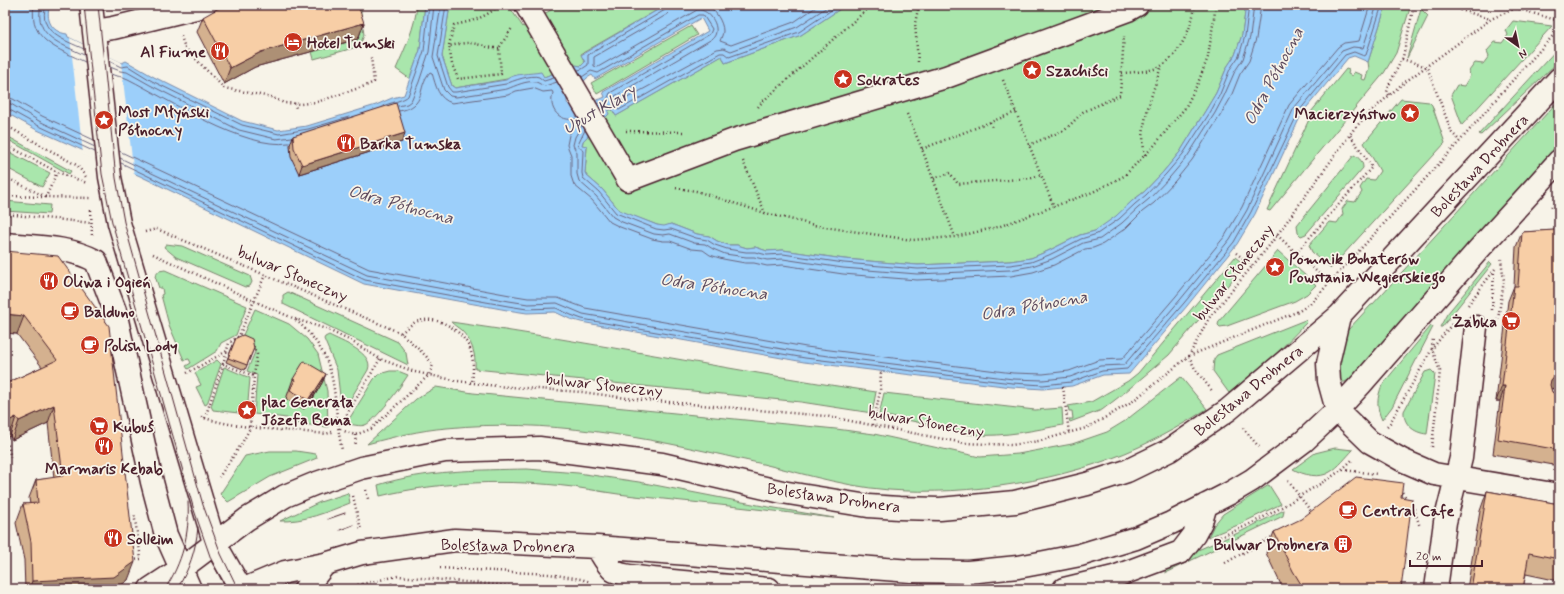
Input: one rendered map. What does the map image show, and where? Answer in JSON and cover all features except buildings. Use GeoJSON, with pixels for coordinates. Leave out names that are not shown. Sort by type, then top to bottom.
{"type":"FeatureCollection","features":[{"type":"Feature","properties":{"kind":"street"},"geometry":{"type":"LineString","coordinates":[[91,5],[95,40],[100,181],[124,242],[214,542],[243,589]]}},
{"type":"Feature","properties":{"kind":"street"},"geometry":{"type":"LineString","coordinates":[[95,40],[208,5]]}},
{"type":"Feature","properties":{"kind":"street"},"geometry":{"type":"LineString","coordinates":[[533,8],[561,65],[628,180],[734,140],[924,83],[1132,8]]}},
{"type":"Feature","properties":{"kind":"street","name":"Bolesława Drobnera"},"geometry":{"type":"LineString","coordinates":[[150,589],[182,568],[214,542],[254,515],[286,496],[314,484],[376,464],[445,451],[539,448],[662,464],[782,492],[868,506],[940,509],[1015,502],[1093,482],[1127,471],[1170,450],[1228,410],[1340,316],[1559,79]]}},
{"type":"Feature","properties":{"kind":"street","name":"Bolesława Drobnera"},"geometry":{"type":"LineString","coordinates":[[243,589],[285,572],[325,564],[362,553],[455,540],[597,547],[911,571],[968,572],[1018,567],[1080,555],[1136,538],[1171,523],[1236,490],[1304,441],[1337,410],[1559,161]]}},
{"type":"Feature","properties":{"kind":"street"},"geometry":{"type":"LineString","coordinates":[[91,259],[124,242]]}},
{"type":"Feature","properties":{"kind":"street"},"geometry":{"type":"LineString","coordinates":[[5,244],[67,250],[91,259],[115,311],[166,535],[182,568],[190,589]]}},
{"type":"Feature","properties":{"kind":"street"},"geometry":{"type":"LineString","coordinates":[[1340,316],[1328,363],[1329,381],[1337,410],[1364,437],[1383,450],[1434,474],[1559,495]]}},
{"type":"Feature","properties":{"kind":"street"},"geometry":{"type":"LineString","coordinates":[[1436,589],[1444,522],[1461,458],[1476,326]]}},
{"type":"Feature","properties":{"kind":"street"},"geometry":{"type":"LineString","coordinates":[[1064,589],[1114,576],[1181,552],[1194,535],[1201,522],[1206,505]]}},
{"type":"Feature","properties":{"kind":"street"},"geometry":{"type":"LineString","coordinates":[[597,547],[604,559],[615,572],[641,577],[769,589]]}},
{"type":"Feature","properties":{"kind":"street"},"geometry":{"type":"LineString","coordinates":[[305,589],[325,564]]}},
{"type":"Feature","properties":{"kind":"path"},"geometry":{"type":"LineString","coordinates":[[500,5],[487,15],[474,21],[454,25],[449,46],[452,64],[458,79],[501,74],[499,48],[514,24],[533,8]]}},
{"type":"Feature","properties":{"kind":"path"},"geometry":{"type":"LineString","coordinates":[[758,108],[762,102],[872,5]]}},
{"type":"Feature","properties":{"kind":"path"},"geometry":{"type":"LineString","coordinates":[[919,5],[915,22],[915,39],[918,63],[924,83]]}},
{"type":"Feature","properties":{"kind":"path"},"geometry":{"type":"LineString","coordinates":[[1122,73],[1145,71],[1161,66],[1176,53],[1186,35],[1195,5]]}},
{"type":"Feature","properties":{"kind":"path"},"geometry":{"type":"LineString","coordinates":[[673,188],[696,192],[765,213],[818,226],[912,240],[955,237],[998,227],[1094,192],[1124,176],[1145,155],[1184,108],[1198,83],[1208,57],[1216,5]]}},
{"type":"Feature","properties":{"kind":"path"},"geometry":{"type":"LineString","coordinates":[[1389,95],[1387,92],[1390,83],[1402,59],[1414,5]]}},
{"type":"Feature","properties":{"kind":"path"},"geometry":{"type":"LineString","coordinates":[[1445,5],[1491,19]]}},
{"type":"Feature","properties":{"kind":"path"},"geometry":{"type":"LineString","coordinates":[[1556,5],[1559,11]]}},
{"type":"Feature","properties":{"kind":"path"},"geometry":{"type":"LineString","coordinates":[[1515,6],[1559,21]]}},
{"type":"Feature","properties":{"kind":"path","name":"bulwar Słoneczny"},"geometry":{"type":"LineString","coordinates":[[124,242],[162,257],[294,319],[326,330],[351,342],[380,359],[415,372],[472,383],[825,416],[964,443],[989,445],[1039,441],[1086,428],[1122,408],[1189,356],[1209,318],[1253,266],[1367,114],[1389,95],[1491,19],[1515,6]]}},
{"type":"Feature","properties":{"kind":"path"},"geometry":{"type":"LineString","coordinates":[[1029,145],[1065,130],[1083,112],[1120,94],[1124,34],[1132,8]]}},
{"type":"Feature","properties":{"kind":"path"},"geometry":{"type":"LineString","coordinates":[[1189,356],[1299,311],[1310,304],[1460,141],[1559,29]]}},
{"type":"Feature","properties":{"kind":"path"},"geometry":{"type":"LineString","coordinates":[[180,34],[185,48],[224,88],[271,97],[284,103],[317,102],[374,82],[371,57]]}},
{"type":"Feature","properties":{"kind":"path"},"geometry":{"type":"LineString","coordinates":[[449,46],[468,43],[491,49],[499,48]]}},
{"type":"Feature","properties":{"kind":"path"},"geometry":{"type":"LineString","coordinates":[[994,59],[1054,207]]}},
{"type":"Feature","properties":{"kind":"path"},"geometry":{"type":"LineString","coordinates":[[1402,59],[1427,67],[1452,133],[1460,141]]}},
{"type":"Feature","properties":{"kind":"path"},"geometry":{"type":"LineString","coordinates":[[1145,155],[1142,144],[1145,124],[1161,66]]}},
{"type":"Feature","properties":{"kind":"path"},"geometry":{"type":"LineString","coordinates":[[896,91],[922,149],[955,237]]}},
{"type":"Feature","properties":{"kind":"path"},"geometry":{"type":"LineString","coordinates":[[294,103],[296,108]]}},
{"type":"Feature","properties":{"kind":"path"},"geometry":{"type":"LineString","coordinates":[[922,149],[1016,112]]}},
{"type":"Feature","properties":{"kind":"path"},"geometry":{"type":"LineString","coordinates":[[990,122],[992,127]]}},
{"type":"Feature","properties":{"kind":"path"},"geometry":{"type":"LineString","coordinates":[[5,125],[78,166]]}},
{"type":"Feature","properties":{"kind":"path"},"geometry":{"type":"LineString","coordinates":[[599,130],[689,132]]}},
{"type":"Feature","properties":{"kind":"path"},"geometry":{"type":"LineString","coordinates":[[1296,253],[1372,167],[1350,135]]}},
{"type":"Feature","properties":{"kind":"path"},"geometry":{"type":"LineString","coordinates":[[734,140],[765,213]]}},
{"type":"Feature","properties":{"kind":"path"},"geometry":{"type":"LineString","coordinates":[[5,144],[57,172],[100,181]]}},
{"type":"Feature","properties":{"kind":"path"},"geometry":{"type":"LineString","coordinates":[[46,197],[57,172]]}},
{"type":"Feature","properties":{"kind":"path"},"geometry":{"type":"LineString","coordinates":[[934,179],[950,173],[958,184],[1032,178],[1041,175]]}},
{"type":"Feature","properties":{"kind":"path"},"geometry":{"type":"LineString","coordinates":[[5,176],[46,197]]}},
{"type":"Feature","properties":{"kind":"path"},"geometry":{"type":"LineString","coordinates":[[90,191],[92,223],[91,259]]}},
{"type":"Feature","properties":{"kind":"path"},"geometry":{"type":"LineString","coordinates":[[5,196],[90,198]]}},
{"type":"Feature","properties":{"kind":"path"},"geometry":{"type":"LineString","coordinates":[[5,214],[92,223]]}},
{"type":"Feature","properties":{"kind":"path","name":"bulwar Słoneczny"},"geometry":{"type":"LineString","coordinates":[[124,242],[157,229],[401,333],[430,360],[433,365],[429,375]]}},
{"type":"Feature","properties":{"kind":"path"},"geometry":{"type":"LineString","coordinates":[[1277,235],[1329,283]]}},
{"type":"Feature","properties":{"kind":"path"},"geometry":{"type":"LineString","coordinates":[[1236,253],[1253,266]]}},
{"type":"Feature","properties":{"kind":"path"},"geometry":{"type":"LineString","coordinates":[[205,418],[229,343],[239,336],[265,275]]}},
{"type":"Feature","properties":{"kind":"path"},"geometry":{"type":"LineString","coordinates":[[294,319],[315,338],[326,357],[334,382],[340,431],[341,424],[380,359]]}},
{"type":"Feature","properties":{"kind":"path"},"geometry":{"type":"LineString","coordinates":[[401,333],[418,321],[425,320],[445,323],[462,336],[471,352],[473,362],[472,383]]}},
{"type":"Feature","properties":{"kind":"path"},"geometry":{"type":"LineString","coordinates":[[217,479],[241,445],[250,428],[257,354],[253,343],[239,336]]}},
{"type":"Feature","properties":{"kind":"path"},"geometry":{"type":"LineString","coordinates":[[1390,423],[1432,349],[1440,371],[1432,447]]}},
{"type":"Feature","properties":{"kind":"path"},"geometry":{"type":"LineString","coordinates":[[185,374],[227,351]]}},
{"type":"Feature","properties":{"kind":"path"},"geometry":{"type":"LineString","coordinates":[[223,364],[254,376]]}},
{"type":"Feature","properties":{"kind":"path"},"geometry":{"type":"LineString","coordinates":[[873,425],[880,392],[881,372]]}},
{"type":"Feature","properties":{"kind":"path"},"geometry":{"type":"LineString","coordinates":[[344,431],[356,435],[371,429],[429,375]]}},
{"type":"Feature","properties":{"kind":"path"},"geometry":{"type":"LineString","coordinates":[[1063,387],[1069,433]]}},
{"type":"Feature","properties":{"kind":"path"},"geometry":{"type":"LineString","coordinates":[[199,417],[250,428],[326,434],[335,431]]}},
{"type":"Feature","properties":{"kind":"path"},"geometry":{"type":"LineString","coordinates":[[356,435],[356,448]]}},
{"type":"Feature","properties":{"kind":"path"},"geometry":{"type":"LineString","coordinates":[[5,441],[8,439],[7,437]]}},
{"type":"Feature","properties":{"kind":"path"},"geometry":{"type":"LineString","coordinates":[[5,446],[8,444],[11,460]]}},
{"type":"Feature","properties":{"kind":"path"},"geometry":{"type":"LineString","coordinates":[[1215,539],[1237,530],[1287,505],[1342,470]]}},
{"type":"Feature","properties":{"kind":"path"},"geometry":{"type":"LineString","coordinates":[[1393,488],[1399,489],[1409,500],[1414,509],[1420,528]]}},
{"type":"Feature","properties":{"kind":"path"},"geometry":{"type":"LineString","coordinates":[[1300,496],[1313,514]]}},
{"type":"Feature","properties":{"kind":"path"},"geometry":{"type":"LineString","coordinates":[[354,504],[361,534]]}},
{"type":"Feature","properties":{"kind":"path"},"geometry":{"type":"LineString","coordinates":[[126,562],[141,559],[134,509]]}},
{"type":"Feature","properties":{"kind":"path"},"geometry":{"type":"LineString","coordinates":[[1306,518],[1319,510]]}},
{"type":"Feature","properties":{"kind":"path"},"geometry":{"type":"LineString","coordinates":[[1226,563],[1279,533]]}},
{"type":"Feature","properties":{"kind":"path"},"geometry":{"type":"LineString","coordinates":[[438,567],[549,574],[581,579],[596,584]]}},
{"type":"Feature","properties":{"kind":"path"},"geometry":{"type":"LineString","coordinates":[[351,589],[357,585],[398,576],[544,589]]}},
{"type":"Feature","properties":{"kind":"path"},"geometry":{"type":"LineString","coordinates":[[391,583],[393,589]]}},
{"type":"Feature","properties":{"kind":"green space"},"geometry":{"type":"Polygon","coordinates":[[[348,5],[362,5],[361,12],[364,35],[360,45],[314,59],[312,52],[358,39],[348,5]]]}},
{"type":"Feature","properties":{"kind":"green space"},"geometry":{"type":"Polygon","coordinates":[[[417,5],[425,5],[420,50],[410,79],[396,69],[412,30],[417,5]]]}},
{"type":"Feature","properties":{"kind":"green space"},"geometry":{"type":"Polygon","coordinates":[[[450,5],[508,5],[523,27],[559,5],[666,5],[581,54],[585,63],[581,66],[573,66],[544,77],[507,79],[455,88],[452,86],[442,56],[450,5]]]}},
{"type":"Feature","properties":{"kind":"green space"},"geometry":{"type":"Polygon","coordinates":[[[846,5],[1246,5],[1242,35],[1235,55],[1227,67],[1216,93],[1180,152],[1144,192],[1132,201],[1116,217],[1095,231],[1080,235],[1031,258],[1010,261],[918,265],[844,259],[783,250],[767,251],[755,247],[747,248],[737,245],[728,245],[709,236],[697,234],[671,224],[664,227],[657,225],[619,210],[602,189],[585,173],[587,147],[582,146],[583,141],[607,111],[612,109],[616,116],[722,56],[725,63],[801,35],[846,5]]]}},
{"type":"Feature","properties":{"kind":"green space"},"geometry":{"type":"Polygon","coordinates":[[[1386,5],[1411,5],[1396,53],[1384,73],[1270,211],[1267,210],[1312,113],[1311,112],[1346,69],[1349,70],[1348,74],[1352,76],[1354,72],[1362,75],[1361,79],[1365,80],[1369,69],[1368,62],[1386,5]]]}},
{"type":"Feature","properties":{"kind":"green space"},"geometry":{"type":"Polygon","coordinates":[[[1421,9],[1428,16],[1407,58],[1421,9]]]}},
{"type":"Feature","properties":{"kind":"green space"},"geometry":{"type":"Polygon","coordinates":[[[1513,21],[1552,26],[1462,125],[1451,95],[1457,85],[1464,86],[1470,76],[1469,71],[1475,63],[1483,64],[1489,56],[1487,51],[1495,42],[1502,43],[1508,35],[1506,30],[1513,21]]]}},
{"type":"Feature","properties":{"kind":"green space"},"geometry":{"type":"Polygon","coordinates":[[[691,26],[697,35],[597,94],[591,83],[691,26]]]}},
{"type":"Feature","properties":{"kind":"green space"},"geometry":{"type":"Polygon","coordinates":[[[1559,47],[1559,61],[1481,135],[1479,134],[1559,47]]]}},
{"type":"Feature","properties":{"kind":"green space"},"geometry":{"type":"Polygon","coordinates":[[[1401,99],[1429,102],[1432,105],[1445,143],[1331,268],[1312,252],[1309,245],[1329,222],[1337,223],[1343,214],[1342,209],[1348,201],[1355,202],[1362,192],[1360,188],[1366,179],[1374,180],[1380,171],[1364,143],[1401,99]]]}},
{"type":"Feature","properties":{"kind":"green space"},"geometry":{"type":"Polygon","coordinates":[[[1559,100],[1559,143],[1352,378],[1345,382],[1341,382],[1336,371],[1344,337],[1347,331],[1559,100]]]}},
{"type":"Feature","properties":{"kind":"green space"},"geometry":{"type":"Polygon","coordinates":[[[5,135],[71,171],[69,174],[5,138],[5,135]]]}},
{"type":"Feature","properties":{"kind":"green space"},"geometry":{"type":"Polygon","coordinates":[[[5,150],[50,173],[42,187],[5,167],[5,150]]]}},
{"type":"Feature","properties":{"kind":"green space"},"geometry":{"type":"Polygon","coordinates":[[[1354,155],[1361,160],[1363,168],[1306,234],[1301,236],[1298,233],[1297,225],[1354,155]]]}},
{"type":"Feature","properties":{"kind":"green space"},"geometry":{"type":"Polygon","coordinates":[[[5,201],[50,205],[49,214],[5,211],[5,201]]]}},
{"type":"Feature","properties":{"kind":"green space"},"geometry":{"type":"Polygon","coordinates":[[[166,244],[182,246],[250,276],[252,282],[250,286],[245,287],[176,257],[164,247],[166,244]]]}},
{"type":"Feature","properties":{"kind":"green space"},"geometry":{"type":"Polygon","coordinates":[[[1278,251],[1316,285],[1307,294],[1295,301],[1227,326],[1220,327],[1218,325],[1219,321],[1278,251]]]}},
{"type":"Feature","properties":{"kind":"green space"},"geometry":{"type":"Polygon","coordinates":[[[1235,257],[1245,265],[1169,355],[1102,410],[1070,422],[1069,419],[1073,419],[1072,411],[1069,411],[1068,406],[1091,402],[1128,381],[1138,373],[1235,257]]]}},
{"type":"Feature","properties":{"kind":"green space"},"geometry":{"type":"Polygon","coordinates":[[[1490,262],[1492,264],[1442,327],[1440,327],[1447,314],[1490,262]]]}},
{"type":"Feature","properties":{"kind":"green space"},"geometry":{"type":"Polygon","coordinates":[[[165,270],[247,306],[236,335],[221,343],[217,351],[188,369],[186,366],[191,363],[189,359],[184,360],[169,325],[161,295],[163,294],[162,288],[159,288],[155,276],[159,271],[165,270]]]}},
{"type":"Feature","properties":{"kind":"green space"},"geometry":{"type":"Polygon","coordinates":[[[288,292],[398,342],[406,353],[408,365],[283,304],[283,295],[288,292]]]}},
{"type":"Feature","properties":{"kind":"green space"},"geometry":{"type":"Polygon","coordinates":[[[255,309],[289,324],[307,339],[318,354],[327,391],[328,427],[292,423],[287,418],[254,414],[257,375],[247,371],[255,352],[251,341],[242,337],[255,309]]]}},
{"type":"Feature","properties":{"kind":"green space"},"geometry":{"type":"Polygon","coordinates":[[[1305,320],[1307,322],[1276,354],[1229,393],[1213,371],[1214,359],[1217,355],[1305,320]]]}},
{"type":"Feature","properties":{"kind":"green space"},"geometry":{"type":"Polygon","coordinates":[[[451,322],[557,338],[876,392],[872,413],[801,402],[475,369],[475,358],[471,343],[465,334],[451,322]]]}},
{"type":"Feature","properties":{"kind":"green space"},"geometry":{"type":"Polygon","coordinates":[[[1431,326],[1433,327],[1392,407],[1382,420],[1378,402],[1382,385],[1431,326]]]}},
{"type":"Feature","properties":{"kind":"green space"},"geometry":{"type":"Polygon","coordinates":[[[329,335],[362,353],[369,364],[368,370],[345,408],[341,405],[337,370],[324,339],[329,335]]]}},
{"type":"Feature","properties":{"kind":"green space"},"geometry":{"type":"Polygon","coordinates":[[[217,360],[221,364],[207,404],[205,405],[196,387],[201,385],[195,373],[217,360]]]}},
{"type":"Feature","properties":{"kind":"green space"},"geometry":{"type":"Polygon","coordinates":[[[224,367],[250,378],[247,414],[213,410],[211,406],[224,367]]]}},
{"type":"Feature","properties":{"kind":"green space"},"geometry":{"type":"Polygon","coordinates":[[[1431,370],[1435,374],[1427,434],[1414,430],[1407,424],[1404,411],[1425,372],[1431,370]]]}},
{"type":"Feature","properties":{"kind":"green space"},"geometry":{"type":"Polygon","coordinates":[[[390,371],[398,371],[408,375],[388,403],[375,417],[363,426],[346,424],[374,379],[379,374],[390,371]]]}},
{"type":"Feature","properties":{"kind":"green space"},"geometry":{"type":"Polygon","coordinates":[[[1181,377],[1207,409],[1174,429],[1139,447],[1080,469],[1048,477],[1016,484],[951,491],[889,490],[851,485],[668,443],[558,428],[484,426],[447,428],[397,436],[367,444],[416,399],[436,387],[473,393],[836,429],[874,434],[980,457],[1018,454],[1072,444],[1107,432],[1125,421],[1181,377]]]}},
{"type":"Feature","properties":{"kind":"green space"},"geometry":{"type":"Polygon","coordinates":[[[884,393],[1035,410],[1062,408],[1063,425],[1009,434],[965,434],[936,426],[879,415],[884,393]]]}},
{"type":"Feature","properties":{"kind":"green space"},"geometry":{"type":"Polygon","coordinates":[[[1335,448],[1353,450],[1333,470],[1326,474],[1317,476],[1302,473],[1293,469],[1315,453],[1335,448]]]}},
{"type":"Feature","properties":{"kind":"green space"},"geometry":{"type":"Polygon","coordinates":[[[270,451],[296,451],[316,454],[317,458],[270,477],[228,502],[220,494],[245,456],[270,451]]]}},
{"type":"Feature","properties":{"kind":"green space"},"geometry":{"type":"Polygon","coordinates":[[[527,469],[578,473],[639,482],[834,518],[627,495],[549,484],[500,482],[452,484],[380,496],[378,485],[414,476],[452,472],[527,469]]]}},
{"type":"Feature","properties":{"kind":"green space"},"geometry":{"type":"Polygon","coordinates":[[[1269,485],[1281,504],[1238,525],[1208,537],[1214,525],[1223,514],[1269,485]]]}},
{"type":"Feature","properties":{"kind":"green space"},"geometry":{"type":"Polygon","coordinates":[[[348,493],[350,503],[307,518],[280,521],[320,502],[348,493]]]}},
{"type":"Feature","properties":{"kind":"green space"},"geometry":{"type":"Polygon","coordinates":[[[1284,510],[1283,516],[1165,573],[1167,563],[1238,533],[1284,510]]]}},
{"type":"Feature","properties":{"kind":"water"},"geometry":{"type":"Polygon","coordinates":[[[5,5],[50,5],[48,15],[49,20],[53,28],[57,31],[67,34],[68,37],[122,63],[126,61],[154,77],[242,121],[278,130],[307,126],[404,95],[420,50],[425,5],[450,5],[442,56],[452,86],[455,88],[506,80],[513,76],[522,74],[541,72],[544,77],[576,65],[581,66],[585,62],[581,55],[666,5],[846,5],[801,35],[725,63],[722,56],[616,116],[612,109],[608,111],[609,114],[583,141],[582,145],[587,146],[585,173],[602,189],[619,210],[657,225],[664,226],[671,224],[697,234],[709,236],[728,245],[737,245],[747,248],[755,247],[767,251],[783,250],[844,259],[918,265],[1010,261],[1031,258],[1080,235],[1095,231],[1116,216],[1144,192],[1163,172],[1180,152],[1216,93],[1227,67],[1235,55],[1242,35],[1246,5],[1386,5],[1368,62],[1354,56],[1348,58],[1302,113],[1255,214],[1237,244],[1129,374],[1103,375],[1072,386],[1043,389],[1012,387],[804,362],[581,322],[555,312],[527,313],[364,284],[140,176],[35,129],[5,112],[5,5]],[[701,18],[595,79],[592,75],[587,78],[567,99],[567,103],[569,105],[605,97],[603,92],[708,31],[701,18]]]}},
{"type":"Feature","properties":{"kind":"pier","name":"Most Młyński Północny"},"geometry":{"type":"Polygon","coordinates":[[[70,38],[121,62],[134,176],[83,154],[70,38]]]}},
{"type":"Feature","properties":{"kind":"tram line"},"geometry":{"type":"LineString","coordinates":[[84,5],[102,174],[112,222],[194,510],[211,559],[226,589]]}},
{"type":"Feature","properties":{"kind":"tram line"},"geometry":{"type":"LineString","coordinates":[[98,5],[116,178],[124,222],[203,505],[221,554],[238,589]]}},
{"type":"Feature","properties":{"kind":"tram line"},"geometry":{"type":"LineString","coordinates":[[165,589],[176,569],[184,548],[188,525],[188,502]]}},
{"type":"Feature","properties":{"kind":"tram line"},"geometry":{"type":"LineString","coordinates":[[328,519],[345,513]]}},
{"type":"Feature","properties":{"kind":"tram line"},"geometry":{"type":"LineString","coordinates":[[340,530],[353,525]]}},
{"type":"Feature","properties":{"kind":"tram line"},"geometry":{"type":"LineString","coordinates":[[177,589],[191,560],[196,544],[198,527]]}},
{"type":"Feature","properties":{"kind":"place","name":"Hotel Tumski"},"geometry":{"type":"Point","coordinates":[293,42]}},
{"type":"Feature","properties":{"kind":"place","name":"Al Fiume"},"geometry":{"type":"Point","coordinates":[220,51]}},
{"type":"Feature","properties":{"kind":"place","name":"Szachiści"},"geometry":{"type":"Point","coordinates":[1032,70]}},
{"type":"Feature","properties":{"kind":"place","name":"Sokrates"},"geometry":{"type":"Point","coordinates":[843,79]}},
{"type":"Feature","properties":{"kind":"place","name":"Macierzyństwo"},"geometry":{"type":"Point","coordinates":[1410,113]}},
{"type":"Feature","properties":{"kind":"place","name":"Most Młyński Północny"},"geometry":{"type":"Point","coordinates":[104,120]}},
{"type":"Feature","properties":{"kind":"place","name":"Barka Tumska"},"geometry":{"type":"Point","coordinates":[346,143]}},
{"type":"Feature","properties":{"kind":"place","name":"Pomnik Bohaterów Powstania Węgierskiego"},"geometry":{"type":"Point","coordinates":[1275,267]}},
{"type":"Feature","properties":{"kind":"place","name":"Oliwa i Ogień"},"geometry":{"type":"Point","coordinates":[49,281]}},
{"type":"Feature","properties":{"kind":"place","name":"Balduno"},"geometry":{"type":"Point","coordinates":[70,311]}},
{"type":"Feature","properties":{"kind":"place","name":"Żabka"},"geometry":{"type":"Point","coordinates":[1511,321]}},
{"type":"Feature","properties":{"kind":"place","name":"Polish Lody"},"geometry":{"type":"Point","coordinates":[90,345]}},
{"type":"Feature","properties":{"kind":"place","name":"plac Generała Józefa Bema"},"geometry":{"type":"Point","coordinates":[247,410]}},
{"type":"Feature","properties":{"kind":"place","name":"Kubuś"},"geometry":{"type":"Point","coordinates":[99,426]}},
{"type":"Feature","properties":{"kind":"place","name":"Marmaris Kebab"},"geometry":{"type":"Point","coordinates":[104,446]}},
{"type":"Feature","properties":{"kind":"place","name":"Central Cafe"},"geometry":{"type":"Point","coordinates":[1348,510]}},
{"type":"Feature","properties":{"kind":"place","name":"Solleim"},"geometry":{"type":"Point","coordinates":[113,538]}},
{"type":"Feature","properties":{"kind":"place","name":"Bulwar Drobnera"},"geometry":{"type":"Point","coordinates":[1343,544]}},
{"type":"Feature","properties":{"kind":"water label","name":"Odra Północna"},"geometry":{"type":"Point","coordinates":[1273,76]}},
{"type":"Feature","properties":{"kind":"water label","name":"Upust Klary"},"geometry":{"type":"Point","coordinates":[599,109]}},
{"type":"Feature","properties":{"kind":"water label","name":"Odra Północna"},"geometry":{"type":"Point","coordinates":[401,204]}},
{"type":"Feature","properties":{"kind":"water label","name":"Odra Północna"},"geometry":{"type":"Point","coordinates":[714,286]}},
{"type":"Feature","properties":{"kind":"water label","name":"Odra Północna"},"geometry":{"type":"Point","coordinates":[1034,305]}}]}
